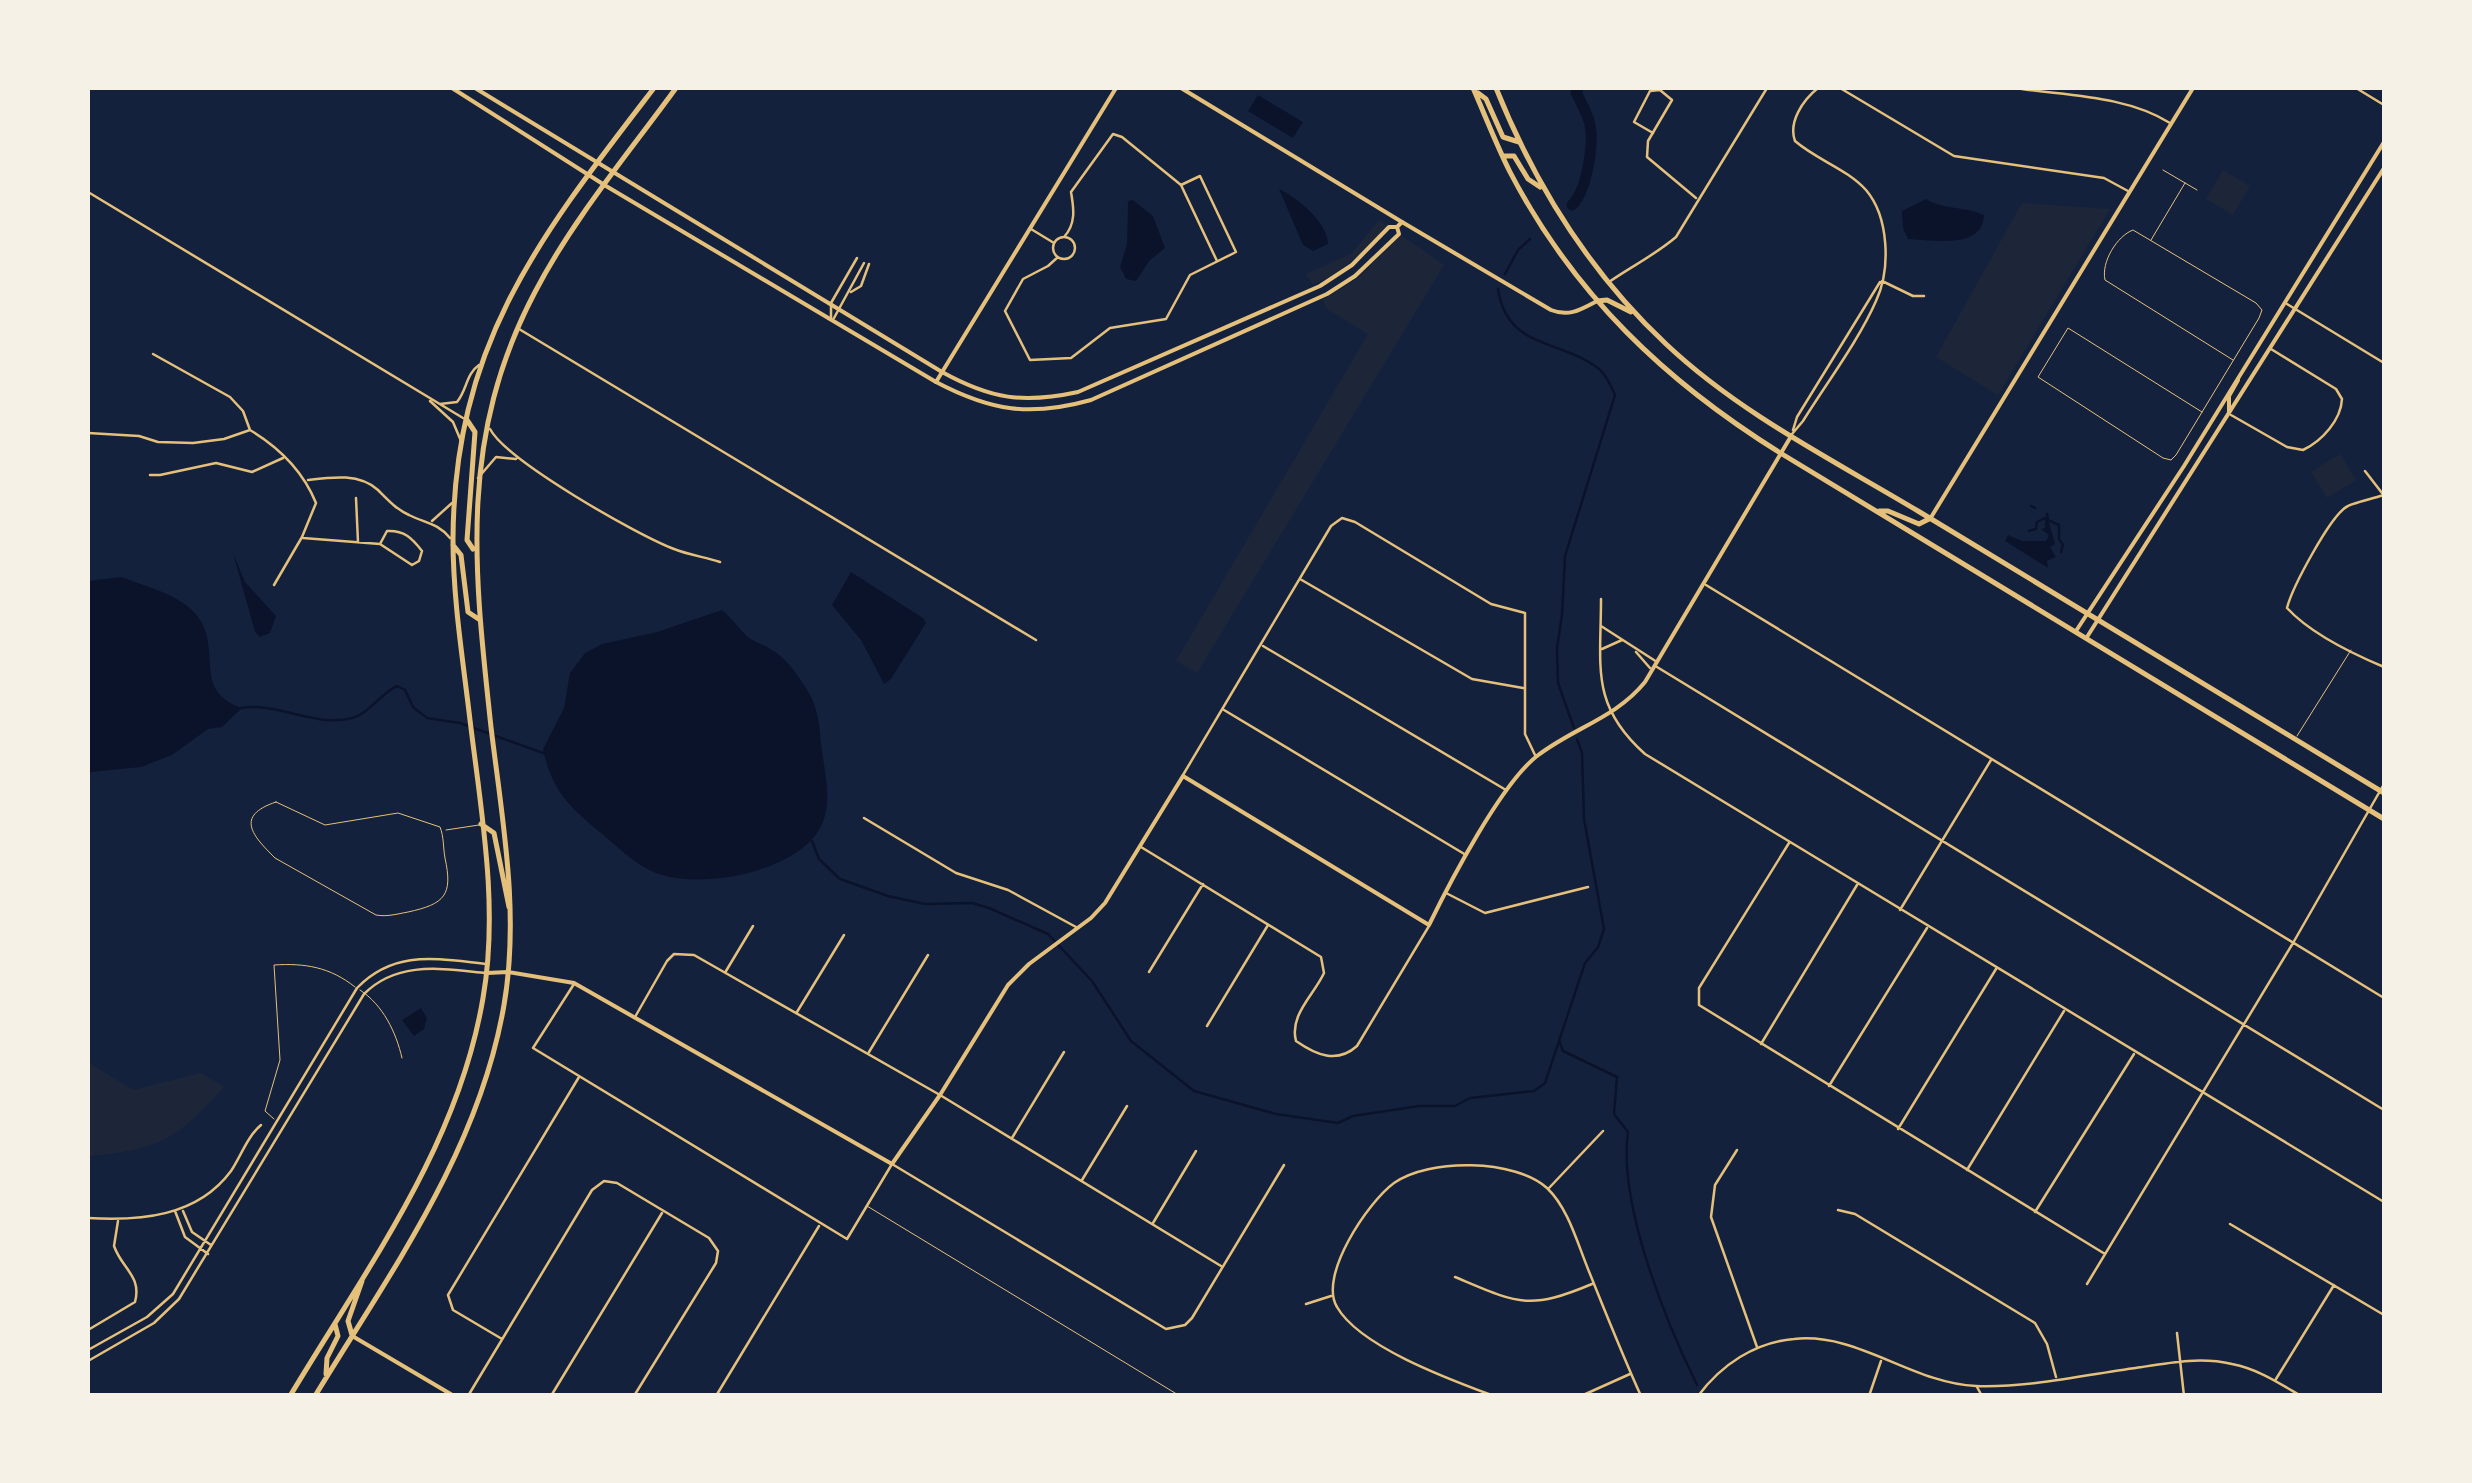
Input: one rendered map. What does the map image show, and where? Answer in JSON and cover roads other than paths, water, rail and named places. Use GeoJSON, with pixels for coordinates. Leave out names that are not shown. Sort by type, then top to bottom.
{"type":"FeatureCollection","features":[{"type":"Feature","properties":{"kind":"main road"},"geometry":{"type":"LineString","coordinates":[[452,88],[830,322],[936,382],[971,398],[1021,412],[1058,409],[1091,400],[1326,294],[1377,257],[1398,234],[1400,224]]}},
{"type":"Feature","properties":{"kind":"main road"},"geometry":{"type":"LineString","coordinates":[[475,88],[942,372],[990,394],[1010,398],[1044,400],[1078,392],[1320,286],[1352,265],[1390,227],[1400,224]]}},
{"type":"Feature","properties":{"kind":"main road"},"geometry":{"type":"LineString","coordinates":[[290,1396],[420,1181],[456,1105],[476,1038],[487,974],[489,901],[453,544],[462,442],[481,363],[529,258],[654,88]]}},
{"type":"Feature","properties":{"kind":"main road"},"geometry":{"type":"LineString","coordinates":[[315,1396],[438,1192],[464,1141],[493,1058],[508,972],[511,914],[475,552],[478,478],[500,374],[518,328],[560,250],[676,88]]}},
{"type":"Feature","properties":{"kind":"main road"},"geometry":{"type":"LineString","coordinates":[[936,382],[1116,88]]}},
{"type":"Feature","properties":{"kind":"main road"},"geometry":{"type":"LineString","coordinates":[[1180,88],[1400,224],[1551,310],[1563,314],[1577,312],[1606,300],[1638,316]]}},
{"type":"Feature","properties":{"kind":"main road"},"geometry":{"type":"LineString","coordinates":[[1496,88],[1561,220],[1608,283],[1699,373],[1792,435],[2086,614],[2383,789]]}},
{"type":"Feature","properties":{"kind":"main road"},"geometry":{"type":"LineString","coordinates":[[1876,511],[1888,510],[1919,524],[1930,519],[2193,88]]}},
{"type":"Feature","properties":{"kind":"main road"},"geometry":{"type":"LineString","coordinates":[[1474,90],[1486,99],[1503,137],[1520,142]]}},
{"type":"Feature","properties":{"kind":"main road"},"geometry":{"type":"LineString","coordinates":[[1474,90],[1503,156],[1543,228],[1597,302],[1685,388],[1782,454],[2384,818]]}},
{"type":"Feature","properties":{"kind":"main road"},"geometry":{"type":"LineString","coordinates":[[2076,631],[2184,466],[2384,142]]}},
{"type":"Feature","properties":{"kind":"main road"},"geometry":{"type":"LineString","coordinates":[[1503,156],[1514,156],[1528,179],[1543,188]]}},
{"type":"Feature","properties":{"kind":"main road"},"geometry":{"type":"LineString","coordinates":[[2086,638],[2384,168]]}},
{"type":"Feature","properties":{"kind":"main road"},"geometry":{"type":"LineString","coordinates":[[2353,192],[2360,207]]}},
{"type":"Feature","properties":{"kind":"main road"},"geometry":{"type":"LineString","coordinates":[[2229,413],[2229,396],[2240,371]]}},
{"type":"Feature","properties":{"kind":"main road"},"geometry":{"type":"LineString","coordinates":[[466,419],[475,432],[466,540],[475,552]]}},
{"type":"Feature","properties":{"kind":"main road"},"geometry":{"type":"LineString","coordinates":[[487,964],[508,972],[574,983],[892,1164],[940,1096],[1008,985],[1104,903],[1183,776],[1430,925],[1445,892],[1507,790],[1536,756],[1610,714],[1637,692],[1792,435]]}},
{"type":"Feature","properties":{"kind":"main road"},"geometry":{"type":"LineString","coordinates":[[453,544],[460,554],[468,612],[480,620]]}},
{"type":"Feature","properties":{"kind":"main road"},"geometry":{"type":"LineString","coordinates":[[481,824],[494,834],[511,914]]}},
{"type":"Feature","properties":{"kind":"main road"},"geometry":{"type":"LineString","coordinates":[[487,974],[508,972]]}},
{"type":"Feature","properties":{"kind":"main road"},"geometry":{"type":"LineString","coordinates":[[364,1273],[348,1321],[352,1336],[454,1396]]}},
{"type":"Feature","properties":{"kind":"main road"},"geometry":{"type":"LineString","coordinates":[[326,1378],[328,1358],[338,1336],[334,1323]]}},
{"type":"Feature","properties":{"kind":"street"},"geometry":{"type":"LineString","coordinates":[[1608,283],[1634,264],[1655,255],[1676,236],[1767,88]]}},
{"type":"Feature","properties":{"kind":"street"},"geometry":{"type":"LineString","coordinates":[[1792,435],[1877,300],[1886,256],[1876,203],[1858,182],[1796,141],[1793,122],[1818,88]]}},
{"type":"Feature","properties":{"kind":"street"},"geometry":{"type":"LineString","coordinates":[[1840,88],[1954,156],[2104,178],[2129,191]]}},
{"type":"Feature","properties":{"kind":"street"},"geometry":{"type":"LineString","coordinates":[[2014,88],[2129,104],[2171,124]]}},
{"type":"Feature","properties":{"kind":"street"},"geometry":{"type":"LineString","coordinates":[[2356,88],[2384,105]]}},
{"type":"Feature","properties":{"kind":"street"},"geometry":{"type":"LineString","coordinates":[[1653,132],[1634,122],[1650,91],[1660,90],[1672,100],[1653,132],[1647,156],[1697,199]]}},
{"type":"Feature","properties":{"kind":"street"},"geometry":{"type":"LineString","coordinates":[[1054,243],[1071,229],[1072,192],[1113,134],[1122,137],[1180,185],[1217,261]]}},
{"type":"Feature","properties":{"kind":"street"},"geometry":{"type":"LineString","coordinates":[[1058,257],[1023,279],[1004,312],[1030,360],[1071,358],[1110,328],[1166,320],[1190,274],[1236,252],[1200,176],[1180,185]]}},
{"type":"Feature","properties":{"kind":"street"},"geometry":{"type":"LineString","coordinates":[[88,192],[466,419]]}},
{"type":"Feature","properties":{"kind":"street"},"geometry":{"type":"LineString","coordinates":[[1029,229],[1054,243]]}},
{"type":"Feature","properties":{"kind":"street"},"geometry":{"type":"LineString","coordinates":[[1054,243],[1058,257],[1064,259],[1073,254],[1073,242],[1064,236]]}},
{"type":"Feature","properties":{"kind":"street"},"geometry":{"type":"LineString","coordinates":[[830,322],[830,303],[857,258]]}},
{"type":"Feature","properties":{"kind":"street"},"geometry":{"type":"LineString","coordinates":[[830,322],[867,263]]}},
{"type":"Feature","properties":{"kind":"street"},"geometry":{"type":"LineString","coordinates":[[1881,280],[1913,296],[1924,296]]}},
{"type":"Feature","properties":{"kind":"street"},"geometry":{"type":"LineString","coordinates":[[1792,435],[1797,417],[1881,280]]}},
{"type":"Feature","properties":{"kind":"street"},"geometry":{"type":"LineString","coordinates":[[2284,302],[2384,362]]}},
{"type":"Feature","properties":{"kind":"street"},"geometry":{"type":"LineString","coordinates":[[518,328],[1036,640]]}},
{"type":"Feature","properties":{"kind":"street"},"geometry":{"type":"LineString","coordinates":[[2229,413],[2287,447],[2304,450],[2320,439],[2341,410],[2342,399],[2336,390],[2270,348]]}},
{"type":"Feature","properties":{"kind":"street"},"geometry":{"type":"LineString","coordinates":[[154,354],[230,398],[242,410],[250,430],[272,443],[307,480],[316,503],[302,538],[274,585]]}},
{"type":"Feature","properties":{"kind":"street"},"geometry":{"type":"LineString","coordinates":[[438,404],[457,402],[471,370],[481,363]]}},
{"type":"Feature","properties":{"kind":"street"},"geometry":{"type":"LineString","coordinates":[[421,394],[447,415],[462,442]]}},
{"type":"Feature","properties":{"kind":"street"},"geometry":{"type":"LineString","coordinates":[[487,424],[498,442],[522,461],[673,549],[720,562]]}},
{"type":"Feature","properties":{"kind":"street"},"geometry":{"type":"LineString","coordinates":[[88,433],[193,443],[250,430]]}},
{"type":"Feature","properties":{"kind":"street"},"geometry":{"type":"LineString","coordinates":[[150,474],[160,476],[216,463],[252,472],[285,457]]}},
{"type":"Feature","properties":{"kind":"street"},"geometry":{"type":"LineString","coordinates":[[478,478],[496,457],[522,461]]}},
{"type":"Feature","properties":{"kind":"street"},"geometry":{"type":"LineString","coordinates":[[2366,471],[2384,495],[2342,510],[2306,565],[2291,593],[2288,608],[2350,650],[2384,667]]}},
{"type":"Feature","properties":{"kind":"street"},"geometry":{"type":"LineString","coordinates":[[307,480],[358,479],[374,486],[397,509],[431,522],[453,544]]}},
{"type":"Feature","properties":{"kind":"street"},"geometry":{"type":"LineString","coordinates":[[356,498],[358,544]]}},
{"type":"Feature","properties":{"kind":"street"},"geometry":{"type":"LineString","coordinates":[[431,522],[454,501]]}},
{"type":"Feature","properties":{"kind":"street"},"geometry":{"type":"LineString","coordinates":[[1183,776],[1332,526],[1342,518],[1355,522],[1491,604],[1525,613],[1526,741],[1536,756]]}},
{"type":"Feature","properties":{"kind":"street"},"geometry":{"type":"LineString","coordinates":[[302,538],[380,544],[412,565],[419,561],[422,551],[412,538],[398,530],[387,531],[380,544]]}},
{"type":"Feature","properties":{"kind":"street"},"geometry":{"type":"LineString","coordinates":[[1300,579],[1472,680],[1525,688]]}},
{"type":"Feature","properties":{"kind":"street"},"geometry":{"type":"LineString","coordinates":[[1704,584],[2384,998]]}},
{"type":"Feature","properties":{"kind":"street"},"geometry":{"type":"LineString","coordinates":[[1600,599],[1602,681],[1610,714],[1646,754],[2384,1202]]}},
{"type":"Feature","properties":{"kind":"street"},"geometry":{"type":"LineString","coordinates":[[1601,626],[1655,666],[2384,1110]]}},
{"type":"Feature","properties":{"kind":"street"},"geometry":{"type":"LineString","coordinates":[[1601,650],[1623,640]]}},
{"type":"Feature","properties":{"kind":"street"},"geometry":{"type":"LineString","coordinates":[[1261,645],[1507,790]]}},
{"type":"Feature","properties":{"kind":"street"},"geometry":{"type":"LineString","coordinates":[[1636,650],[1642,662],[1655,666]]}},
{"type":"Feature","properties":{"kind":"street"},"geometry":{"type":"LineString","coordinates":[[1222,710],[1467,856]]}},
{"type":"Feature","properties":{"kind":"street"},"geometry":{"type":"LineString","coordinates":[[1900,910],[1992,758]]}},
{"type":"Feature","properties":{"kind":"street"},"geometry":{"type":"LineString","coordinates":[[2087,1284],[2383,789]]}},
{"type":"Feature","properties":{"kind":"street"},"geometry":{"type":"LineString","coordinates":[[864,818],[956,874],[1008,890],[1078,928]]}},
{"type":"Feature","properties":{"kind":"street"},"geometry":{"type":"LineString","coordinates":[[1790,842],[1699,988],[1698,1000],[1704,1010],[2105,1254]]}},
{"type":"Feature","properties":{"kind":"street"},"geometry":{"type":"LineString","coordinates":[[1140,846],[1315,952],[1324,964],[1320,982],[1294,1024],[1296,1041],[1329,1057],[1357,1046],[1430,925]]}},
{"type":"Feature","properties":{"kind":"street"},"geometry":{"type":"LineString","coordinates":[[1150,972],[1203,884]]}},
{"type":"Feature","properties":{"kind":"street"},"geometry":{"type":"LineString","coordinates":[[1761,1044],[1858,884]]}},
{"type":"Feature","properties":{"kind":"street"},"geometry":{"type":"LineString","coordinates":[[1445,892],[1485,913],[1588,886]]}},
{"type":"Feature","properties":{"kind":"street"},"geometry":{"type":"LineString","coordinates":[[1207,1026],[1269,923]]}},
{"type":"Feature","properties":{"kind":"street"},"geometry":{"type":"LineString","coordinates":[[726,972],[753,926]]}},
{"type":"Feature","properties":{"kind":"street"},"geometry":{"type":"LineString","coordinates":[[1829,1086],[1928,926]]}},
{"type":"Feature","properties":{"kind":"street"},"geometry":{"type":"LineString","coordinates":[[796,1013],[844,935]]}},
{"type":"Feature","properties":{"kind":"street"},"geometry":{"type":"LineString","coordinates":[[635,1017],[667,960],[674,954],[694,954],[1222,1266]]}},
{"type":"Feature","properties":{"kind":"street"},"geometry":{"type":"LineString","coordinates":[[868,1054],[928,955]]}},
{"type":"Feature","properties":{"kind":"street"},"geometry":{"type":"LineString","coordinates":[[88,1350],[160,1307],[173,1294],[357,988],[383,966],[396,963],[420,959],[487,964]]}},
{"type":"Feature","properties":{"kind":"street"},"geometry":{"type":"LineString","coordinates":[[88,1361],[154,1323],[179,1299],[364,994],[387,975],[420,968],[487,974]]}},
{"type":"Feature","properties":{"kind":"street"},"geometry":{"type":"LineString","coordinates":[[1898,1129],[1996,968]]}},
{"type":"Feature","properties":{"kind":"street"},"geometry":{"type":"LineString","coordinates":[[574,983],[533,1048],[821,1223],[847,1238],[892,1164],[1160,1327],[1176,1329],[1192,1318],[1284,1165]]}},
{"type":"Feature","properties":{"kind":"street"},"geometry":{"type":"LineString","coordinates":[[1966,1170],[2065,1009]]}},
{"type":"Feature","properties":{"kind":"street"},"geometry":{"type":"LineString","coordinates":[[1012,1139],[1064,1052]]}},
{"type":"Feature","properties":{"kind":"street"},"geometry":{"type":"LineString","coordinates":[[2035,1212],[2134,1052]]}},
{"type":"Feature","properties":{"kind":"street"},"geometry":{"type":"LineString","coordinates":[[503,1339],[453,1310],[448,1295],[579,1076]]}},
{"type":"Feature","properties":{"kind":"street"},"geometry":{"type":"LineString","coordinates":[[1081,1181],[1127,1106]]}},
{"type":"Feature","properties":{"kind":"street"},"geometry":{"type":"LineString","coordinates":[[88,1218],[133,1221],[196,1204],[227,1176],[261,1124]]}},
{"type":"Feature","properties":{"kind":"street"},"geometry":{"type":"LineString","coordinates":[[1548,1189],[1603,1131]]}},
{"type":"Feature","properties":{"kind":"street"},"geometry":{"type":"LineString","coordinates":[[1737,1150],[1715,1185],[1711,1217],[1758,1348]]}},
{"type":"Feature","properties":{"kind":"street"},"geometry":{"type":"LineString","coordinates":[[1152,1224],[1196,1151]]}},
{"type":"Feature","properties":{"kind":"street"},"geometry":{"type":"LineString","coordinates":[[1494,1396],[1420,1366],[1358,1330],[1342,1316],[1332,1296],[1330,1288],[1339,1259],[1372,1206],[1406,1177],[1453,1167],[1491,1166],[1523,1174],[1548,1189],[1570,1225],[1641,1396]]}},
{"type":"Feature","properties":{"kind":"street"},"geometry":{"type":"LineString","coordinates":[[468,1396],[592,1190],[604,1181],[617,1184],[708,1238],[718,1251],[716,1262],[634,1396]]}},
{"type":"Feature","properties":{"kind":"street"},"geometry":{"type":"LineString","coordinates":[[182,1208],[192,1232],[212,1246]]}},
{"type":"Feature","properties":{"kind":"street"},"geometry":{"type":"LineString","coordinates":[[175,1210],[185,1238],[208,1254]]}},
{"type":"Feature","properties":{"kind":"street"},"geometry":{"type":"LineString","coordinates":[[1838,1210],[1855,1214],[2036,1323],[2057,1379]]}},
{"type":"Feature","properties":{"kind":"street"},"geometry":{"type":"LineString","coordinates":[[551,1396],[662,1212]]}},
{"type":"Feature","properties":{"kind":"street"},"geometry":{"type":"LineString","coordinates":[[88,1330],[135,1302],[137,1297],[138,1281],[114,1246],[119,1220]]}},
{"type":"Feature","properties":{"kind":"street"},"geometry":{"type":"LineString","coordinates":[[716,1396],[821,1223]]}},
{"type":"Feature","properties":{"kind":"street"},"geometry":{"type":"LineString","coordinates":[[2230,1224],[2384,1315]]}},
{"type":"Feature","properties":{"kind":"street"},"geometry":{"type":"LineString","coordinates":[[185,1238],[192,1232]]}},
{"type":"Feature","properties":{"kind":"street"},"geometry":{"type":"LineString","coordinates":[[1456,1276],[1527,1303],[1559,1298],[1594,1284]]}},
{"type":"Feature","properties":{"kind":"street"},"geometry":{"type":"LineString","coordinates":[[2275,1380],[2334,1285]]}},
{"type":"Feature","properties":{"kind":"street"},"geometry":{"type":"LineString","coordinates":[[1306,1304],[1332,1296]]}},
{"type":"Feature","properties":{"kind":"street"},"geometry":{"type":"LineString","coordinates":[[2177,1333],[2184,1396]]}},
{"type":"Feature","properties":{"kind":"street"},"geometry":{"type":"LineString","coordinates":[[1698,1396],[1724,1368],[1758,1348],[1795,1338],[1828,1340],[1938,1380],[1976,1386],[2202,1360],[2236,1364],[2301,1396]]}},
{"type":"Feature","properties":{"kind":"street"},"geometry":{"type":"LineString","coordinates":[[1869,1396],[1881,1360]]}},
{"type":"Feature","properties":{"kind":"street"},"geometry":{"type":"LineString","coordinates":[[1581,1396],[1632,1374]]}},
{"type":"Feature","properties":{"kind":"street"},"geometry":{"type":"LineString","coordinates":[[1976,1386],[1982,1396]]}},
{"type":"Feature","properties":{"kind":"lane"},"geometry":{"type":"LineString","coordinates":[[2162,170],[2197,190]]}},
{"type":"Feature","properties":{"kind":"lane"},"geometry":{"type":"LineString","coordinates":[[2151,240],[2185,183]]}},
{"type":"Feature","properties":{"kind":"lane"},"geometry":{"type":"LineString","coordinates":[[2202,412],[2072,329],[2066,331],[2038,377],[2171,460],[2202,412],[2233,360],[2262,310],[2151,240],[2128,230],[2113,250],[2103,274],[2110,284],[2233,360]]}},
{"type":"Feature","properties":{"kind":"lane"},"geometry":{"type":"LineString","coordinates":[[2295,740],[2350,650]]}},
{"type":"Feature","properties":{"kind":"lane"},"geometry":{"type":"LineString","coordinates":[[276,802],[326,825],[398,814],[440,826],[442,830],[449,873],[440,902],[385,917],[275,858],[255,836],[250,824],[257,810],[276,802]]}},
{"type":"Feature","properties":{"kind":"lane"},"geometry":{"type":"LineString","coordinates":[[442,830],[481,824]]}},
{"type":"Feature","properties":{"kind":"lane"},"geometry":{"type":"LineString","coordinates":[[285,1126],[265,1111],[280,1060],[274,965],[312,965],[340,976],[370,996],[392,1028],[402,1058]]}},
{"type":"Feature","properties":{"kind":"lane"},"geometry":{"type":"LineString","coordinates":[[867,1206],[1180,1396]]}},
{"type":"Feature","properties":{"kind":"waterway"},"geometry":{"type":"LineString","coordinates":[[1572,205],[1586,178],[1591,141],[1578,88]]}},
{"type":"Feature","properties":{"kind":"waterway"},"geometry":{"type":"LineString","coordinates":[[1505,274],[1518,250],[1530,239]]}},
{"type":"Feature","properties":{"kind":"waterway"},"geometry":{"type":"LineString","coordinates":[[1498,289],[1503,308],[1523,333],[1598,368],[1615,395],[1565,556],[1558,683],[1574,728]]}},
{"type":"Feature","properties":{"kind":"waterway"},"geometry":{"type":"LineString","coordinates":[[2031,506],[2035,508]]}},
{"type":"Feature","properties":{"kind":"waterway"},"geometry":{"type":"LineString","coordinates":[[2047,514],[2048,520],[2059,525],[2061,552]]}},
{"type":"Feature","properties":{"kind":"waterway"},"geometry":{"type":"LineString","coordinates":[[2029,531],[2045,518]]}},
{"type":"Feature","properties":{"kind":"waterway"},"geometry":{"type":"LineString","coordinates":[[241,708],[269,708],[338,720],[358,716],[397,686],[405,690],[413,707],[427,718],[460,723],[543,753]]}},
{"type":"Feature","properties":{"kind":"waterway"},"geometry":{"type":"LineString","coordinates":[[812,841],[819,859],[840,879],[925,904],[972,903],[1048,934],[1092,981],[1131,1041],[1194,1091],[1276,1114],[1338,1123],[1353,1116],[1419,1106],[1455,1106],[1470,1098],[1534,1091],[1545,1083],[1585,963],[1598,947],[1604,929],[1584,819],[1582,753],[1577,739]]}},
{"type":"Feature","properties":{"kind":"waterway"},"geometry":{"type":"LineString","coordinates":[[1559,1040],[1563,1051],[1617,1077],[1614,1114],[1628,1132],[1627,1161],[1637,1226],[1658,1295],[1697,1385]]}}]}
